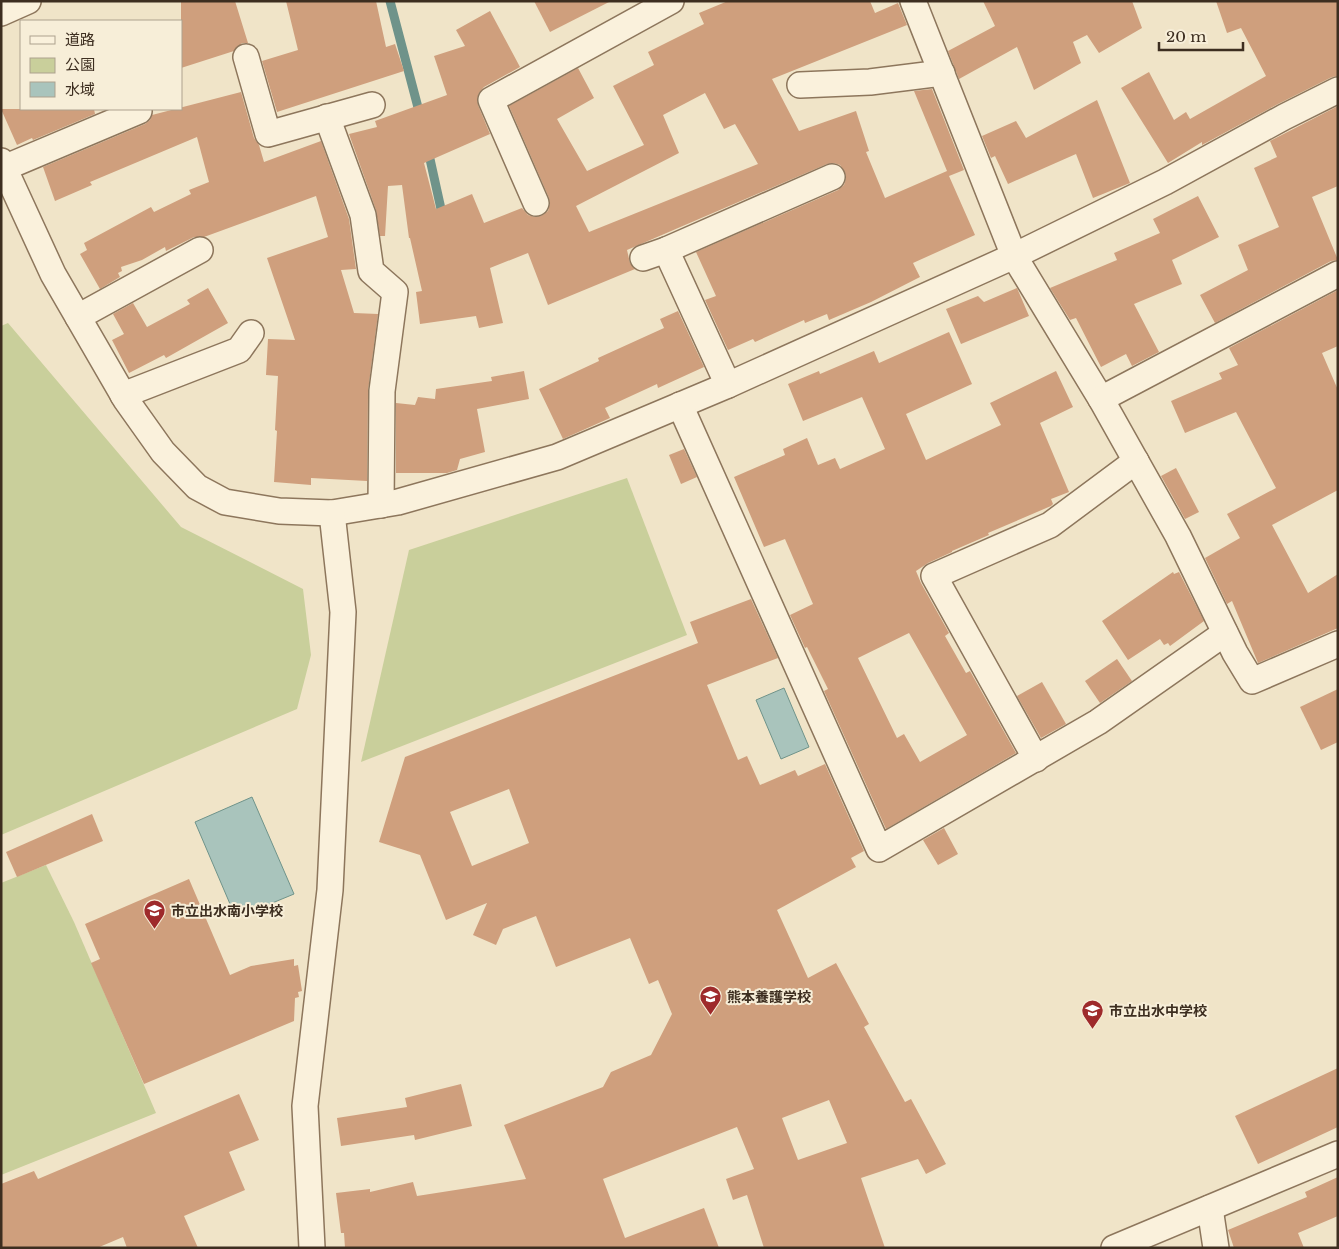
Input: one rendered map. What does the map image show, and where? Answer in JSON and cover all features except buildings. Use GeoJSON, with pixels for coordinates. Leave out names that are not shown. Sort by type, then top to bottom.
{"type":"FeatureCollection","features":[{"type":"Feature","properties":{"kind":"street"},"geometry":{"type":"LineString","coordinates":[[1,13],[28,1]]}},
{"type":"Feature","properties":{"kind":"street"},"geometry":{"type":"LineString","coordinates":[[536,203],[491,100],[671,1]]}},
{"type":"Feature","properties":{"kind":"street"},"geometry":{"type":"LineString","coordinates":[[913,1],[1014,256],[1101,399],[1136,461],[1178,536],[1225,633],[1252,681],[1338,644]]}},
{"type":"Feature","properties":{"kind":"street"},"geometry":{"type":"LineString","coordinates":[[246,57],[268,134],[372,106]]}},
{"type":"Feature","properties":{"kind":"street"},"geometry":{"type":"LineString","coordinates":[[800,85],[870,82],[942,73]]}},
{"type":"Feature","properties":{"kind":"street"},"geometry":{"type":"LineString","coordinates":[[139,111],[113,115],[3,165],[53,274],[123,395],[163,452],[197,487],[225,502],[279,511],[332,513],[398,502],[557,456],[728,385],[1014,256],[1165,182],[1284,117],[1338,90]]}},
{"type":"Feature","properties":{"kind":"street"},"geometry":{"type":"LineString","coordinates":[[328,117],[363,214],[371,271],[395,292],[382,391],[380,505]]}},
{"type":"Feature","properties":{"kind":"street"},"geometry":{"type":"LineString","coordinates":[[643,258],[666,250],[832,177]]}},
{"type":"Feature","properties":{"kind":"street"},"geometry":{"type":"LineString","coordinates":[[78,317],[200,250]]}},
{"type":"Feature","properties":{"kind":"street"},"geometry":{"type":"LineString","coordinates":[[666,250],[728,385]]}},
{"type":"Feature","properties":{"kind":"street"},"geometry":{"type":"LineString","coordinates":[[1101,399],[1338,274]]}},
{"type":"Feature","properties":{"kind":"street"},"geometry":{"type":"LineString","coordinates":[[123,395],[239,350],[251,333]]}},
{"type":"Feature","properties":{"kind":"street"},"geometry":{"type":"LineString","coordinates":[[680,405],[880,849],[1098,722],[1225,633]]}},
{"type":"Feature","properties":{"kind":"street"},"geometry":{"type":"LineString","coordinates":[[1036,758],[934,576],[1050,525],[1136,461]]}},
{"type":"Feature","properties":{"kind":"street"},"geometry":{"type":"LineString","coordinates":[[312,1248],[305,1106],[330,890],[343,612],[332,513]]}},
{"type":"Feature","properties":{"kind":"street"},"geometry":{"type":"LineString","coordinates":[[1114,1248],[1338,1154]]}},
{"type":"Feature","properties":{"kind":"street"},"geometry":{"type":"LineString","coordinates":[[1210,1208],[1216,1248]]}},
{"type":"Feature","properties":{"kind":"green space"},"geometry":{"type":"Polygon","coordinates":[[[8,323],[181,527],[303,589],[311,655],[297,709],[1,835],[1,326],[8,323]]]}},
{"type":"Feature","properties":{"kind":"green space"},"geometry":{"type":"Polygon","coordinates":[[[627,478],[687,635],[361,762],[409,550],[627,478]]]}},
{"type":"Feature","properties":{"kind":"green space"},"geometry":{"type":"Polygon","coordinates":[[[46,865],[74,922],[156,1113],[1,1175],[1,883],[46,865]]]}},
{"type":"Feature","properties":{"kind":"water"},"geometry":{"type":"Polygon","coordinates":[[[784,688],[809,747],[781,759],[756,700],[784,688]]]}},
{"type":"Feature","properties":{"kind":"water"},"geometry":{"type":"Polygon","coordinates":[[[252,797],[294,894],[236,918],[195,822],[252,797]]]}},
{"type":"Feature","properties":{"kind":"waterway"},"geometry":{"type":"LineString","coordinates":[[390,1],[420,115]]}},
{"type":"Feature","properties":{"kind":"waterway"},"geometry":{"type":"LineString","coordinates":[[428,150],[443,218]]}},
{"type":"Feature","properties":{"kind":"place","name":"市立出水南小学校"},"geometry":{"type":"Point","coordinates":[155,930]}},
{"type":"Feature","properties":{"kind":"place","name":"熊本養護学校"},"geometry":{"type":"Point","coordinates":[711,1016]}},
{"type":"Feature","properties":{"kind":"place","name":"市立出水中学校"},"geometry":{"type":"Point","coordinates":[1093,1030]}}]}
